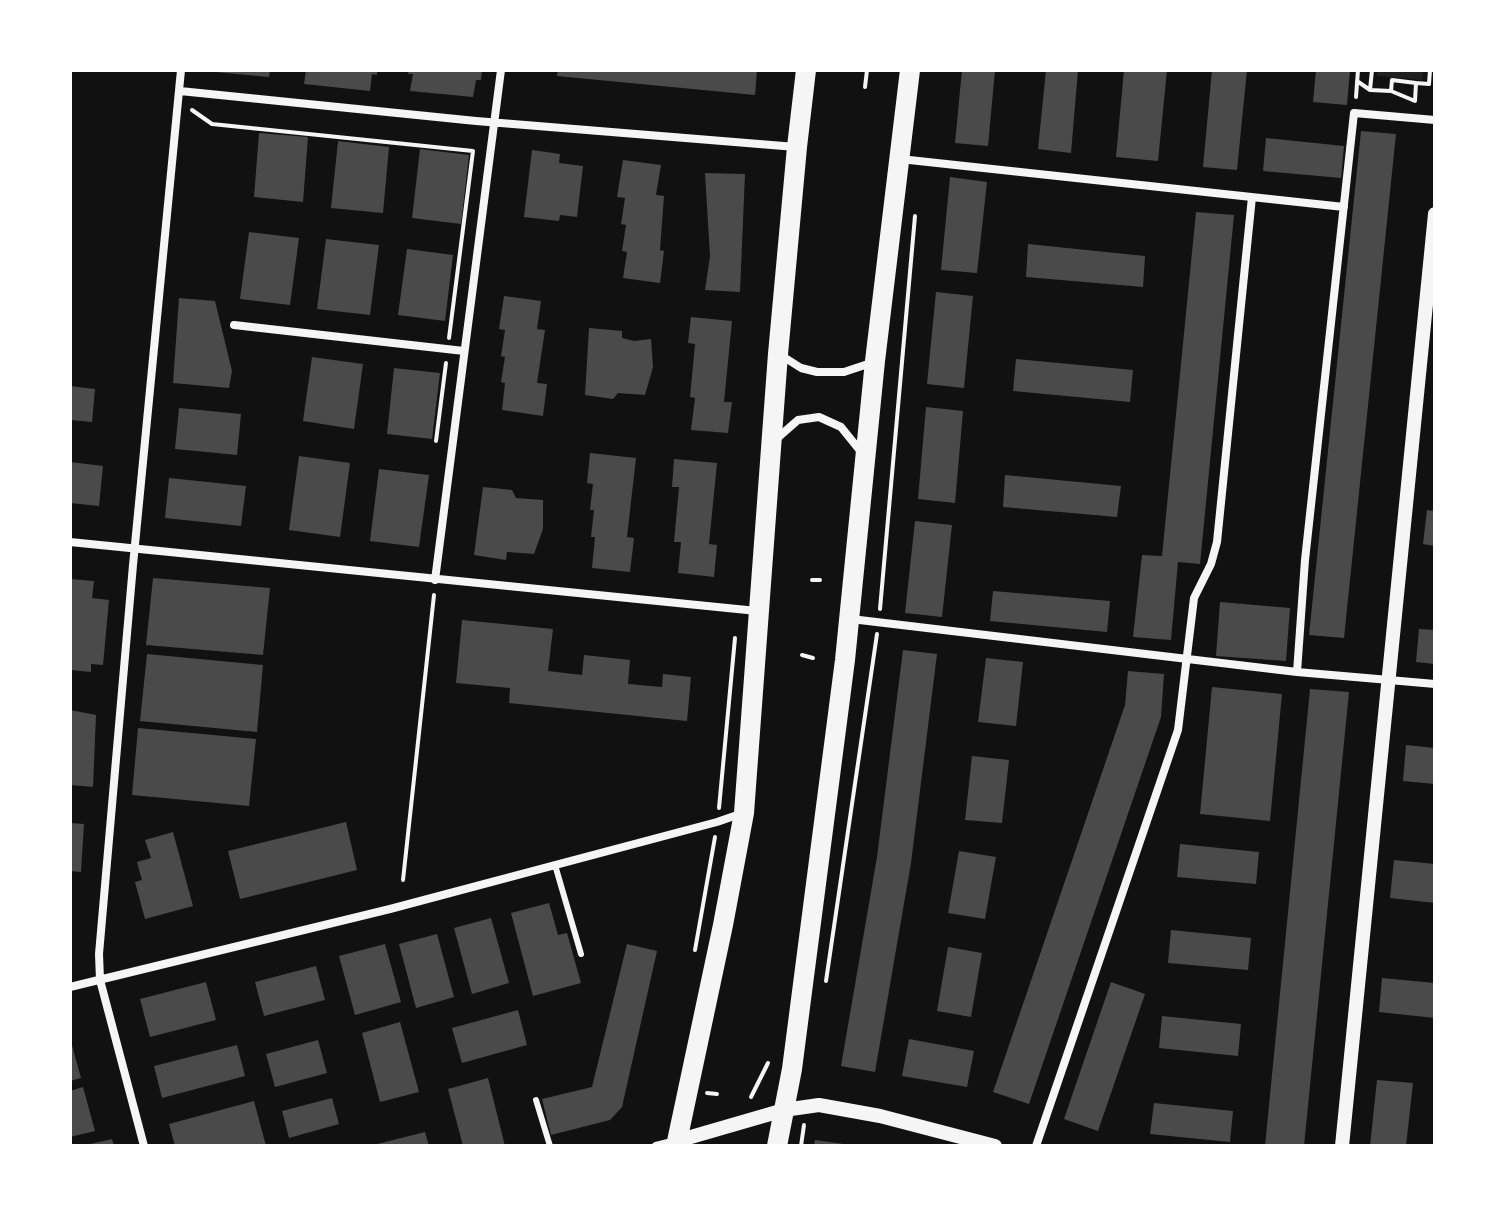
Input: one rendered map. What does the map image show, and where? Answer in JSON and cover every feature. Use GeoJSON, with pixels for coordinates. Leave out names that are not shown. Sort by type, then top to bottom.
{"type":"FeatureCollection","features":[{"type":"Feature","properties":{"kind":"main road"},"geometry":{"type":"LineString","coordinates":[[676,1143],[744,813],[770,445],[806,70]]}},
{"type":"Feature","properties":{"kind":"main road"},"geometry":{"type":"LineString","coordinates":[[777,1146],[795,1053],[850,619],[875,361],[910,70]]}},
{"type":"Feature","properties":{"kind":"street"},"geometry":{"type":"LineString","coordinates":[[144,1146],[100,980],[104,897],[181,70]]}},
{"type":"Feature","properties":{"kind":"street"},"geometry":{"type":"LineString","coordinates":[[435,580],[501,70]]}},
{"type":"Feature","properties":{"kind":"street"},"geometry":{"type":"LineString","coordinates":[[180,91],[493,122],[797,147]]}},
{"type":"Feature","properties":{"kind":"street"},"geometry":{"type":"LineString","coordinates":[[1297,672],[1305,560],[1354,113],[1435,120]]}},
{"type":"Feature","properties":{"kind":"street"},"geometry":{"type":"LineString","coordinates":[[899,159],[1344,207]]}},
{"type":"Feature","properties":{"kind":"street"},"geometry":{"type":"LineString","coordinates":[[1036,1146],[1178,730],[1194,598],[1211,564],[1217,542],[1252,197]]}},
{"type":"Feature","properties":{"kind":"street"},"geometry":{"type":"LineString","coordinates":[[1342,1146],[1435,214]]}},
{"type":"Feature","properties":{"kind":"street"},"geometry":{"type":"LineString","coordinates":[[234,325],[464,351]]}},
{"type":"Feature","properties":{"kind":"street"},"geometry":{"type":"LineString","coordinates":[[778,354],[801,368],[825,373],[853,371],[875,361]]}},
{"type":"Feature","properties":{"kind":"street"},"geometry":{"type":"LineString","coordinates":[[770,445],[798,420],[819,417],[841,427],[865,456]]}},
{"type":"Feature","properties":{"kind":"street"},"geometry":{"type":"LineString","coordinates":[[70,542],[757,611]]}},
{"type":"Feature","properties":{"kind":"street"},"geometry":{"type":"LineString","coordinates":[[850,619],[1297,672],[1435,684]]}},
{"type":"Feature","properties":{"kind":"street"},"geometry":{"type":"LineString","coordinates":[[70,987],[555,865],[744,813]]}},
{"type":"Feature","properties":{"kind":"street"},"geometry":{"type":"LineString","coordinates":[[656,1146],[676,1143],[784,1110],[827,1105],[995,1146]]}},
{"type":"Feature","properties":{"kind":"lane"},"geometry":{"type":"LineString","coordinates":[[555,865],[581,954]]}},
{"type":"Feature","properties":{"kind":"lane"},"geometry":{"type":"LineString","coordinates":[[536,1100],[550,1146]]}},
{"type":"Feature","properties":{"kind":"path"},"geometry":{"type":"LineString","coordinates":[[865,87],[867,70]]}},
{"type":"Feature","properties":{"kind":"path"},"geometry":{"type":"LineString","coordinates":[[1356,97],[1358,70]]}},
{"type":"Feature","properties":{"kind":"path"},"geometry":{"type":"LineString","coordinates":[[1370,90],[1372,70]]}},
{"type":"Feature","properties":{"kind":"path"},"geometry":{"type":"LineString","coordinates":[[1391,91],[1392,80],[1429,84],[1430,70]]}},
{"type":"Feature","properties":{"kind":"path"},"geometry":{"type":"LineString","coordinates":[[1357,81],[1370,90],[1391,91],[1415,101],[1416,83]]}},
{"type":"Feature","properties":{"kind":"path"},"geometry":{"type":"LineString","coordinates":[[191,109],[212,124],[473,151],[450,326]]}},
{"type":"Feature","properties":{"kind":"path"},"geometry":{"type":"LineString","coordinates":[[880,606],[916,208]]}},
{"type":"Feature","properties":{"kind":"path"},"geometry":{"type":"LineString","coordinates":[[812,580],[820,580]]}},
{"type":"Feature","properties":{"kind":"path"},"geometry":{"type":"LineString","coordinates":[[403,880],[434,595]]}},
{"type":"Feature","properties":{"kind":"path"},"geometry":{"type":"LineString","coordinates":[[719,801],[735,632]]}},
{"type":"Feature","properties":{"kind":"path"},"geometry":{"type":"LineString","coordinates":[[824,994],[874,649]]}},
{"type":"Feature","properties":{"kind":"path"},"geometry":{"type":"LineString","coordinates":[[805,664],[804,656],[813,658]]}},
{"type":"Feature","properties":{"kind":"path"},"geometry":{"type":"LineString","coordinates":[[751,1097],[768,1063]]}},
{"type":"Feature","properties":{"kind":"path"},"geometry":{"type":"LineString","coordinates":[[705,1093],[717,1094]]}},
{"type":"Feature","properties":{"kind":"path"},"geometry":{"type":"LineString","coordinates":[[801,1146],[803,1135]]}},
{"type":"Feature","properties":{"kind":"shaded area"},"geometry":{"type":"Polygon","coordinates":[[[1377,70],[1423,70],[1422,80],[1377,76],[1377,70]]]}},
{"type":"Feature","properties":{"kind":"building"},"geometry":{"type":"Polygon","coordinates":[[[215,70],[270,70],[269,77],[215,70]]]}},
{"type":"Feature","properties":{"kind":"building"},"geometry":{"type":"Polygon","coordinates":[[[306,70],[377,70],[377,75],[372,74],[370,91],[304,84],[306,70]]]}},
{"type":"Feature","properties":{"kind":"building"},"geometry":{"type":"Polygon","coordinates":[[[409,70],[482,70],[481,80],[476,80],[473,97],[410,91],[413,74],[408,74],[409,70]]]}},
{"type":"Feature","properties":{"kind":"building"},"geometry":{"type":"Polygon","coordinates":[[[558,70],[757,70],[755,95],[557,76],[558,70]]]}},
{"type":"Feature","properties":{"kind":"building"},"geometry":{"type":"Polygon","coordinates":[[[962,70],[995,70],[988,146],[955,143],[962,70]]]}},
{"type":"Feature","properties":{"kind":"building"},"geometry":{"type":"Polygon","coordinates":[[[1046,70],[1078,70],[1071,153],[1038,149],[1046,70]]]}},
{"type":"Feature","properties":{"kind":"building"},"geometry":{"type":"Polygon","coordinates":[[[1124,70],[1167,70],[1158,161],[1116,157],[1124,70]]]}},
{"type":"Feature","properties":{"kind":"building"},"geometry":{"type":"Polygon","coordinates":[[[1212,70],[1247,70],[1237,170],[1203,167],[1212,70]]]}},
{"type":"Feature","properties":{"kind":"building"},"geometry":{"type":"Polygon","coordinates":[[[1316,70],[1350,70],[1347,105],[1313,102],[1316,70]]]}},
{"type":"Feature","properties":{"kind":"building"},"geometry":{"type":"Polygon","coordinates":[[[1361,131],[1396,134],[1344,638],[1309,635],[1361,131]]]}},
{"type":"Feature","properties":{"kind":"building"},"geometry":{"type":"Polygon","coordinates":[[[259,133],[308,137],[303,202],[254,197],[259,133]]]}},
{"type":"Feature","properties":{"kind":"building"},"geometry":{"type":"Polygon","coordinates":[[[1266,138],[1344,146],[1341,178],[1263,171],[1266,138]]]}},
{"type":"Feature","properties":{"kind":"building"},"geometry":{"type":"Polygon","coordinates":[[[338,141],[389,147],[383,213],[331,208],[338,141]]]}},
{"type":"Feature","properties":{"kind":"building"},"geometry":{"type":"Polygon","coordinates":[[[420,149],[469,155],[461,224],[412,218],[420,149]]]}},
{"type":"Feature","properties":{"kind":"building"},"geometry":{"type":"Polygon","coordinates":[[[532,150],[560,154],[559,163],[583,166],[577,217],[560,215],[559,221],[524,217],[532,150]]]}},
{"type":"Feature","properties":{"kind":"building"},"geometry":{"type":"Polygon","coordinates":[[[623,160],[661,165],[656,195],[664,196],[660,250],[664,251],[660,283],[623,278],[627,252],[622,251],[626,225],[621,224],[625,198],[617,197],[623,160]]]}},
{"type":"Feature","properties":{"kind":"building"},"geometry":{"type":"Polygon","coordinates":[[[705,173],[745,174],[740,292],[705,290],[710,256],[705,173]]]}},
{"type":"Feature","properties":{"kind":"building"},"geometry":{"type":"Polygon","coordinates":[[[950,177],[987,182],[977,273],[941,270],[950,177]]]}},
{"type":"Feature","properties":{"kind":"building"},"geometry":{"type":"Polygon","coordinates":[[[1196,212],[1234,215],[1200,564],[1178,562],[1171,640],[1133,637],[1142,555],[1162,556],[1196,212]]]}},
{"type":"Feature","properties":{"kind":"building"},"geometry":{"type":"Polygon","coordinates":[[[249,232],[299,238],[290,305],[240,299],[249,232]]]}},
{"type":"Feature","properties":{"kind":"building"},"geometry":{"type":"Polygon","coordinates":[[[326,239],[379,245],[370,315],[317,309],[326,239]]]}},
{"type":"Feature","properties":{"kind":"building"},"geometry":{"type":"Polygon","coordinates":[[[1028,244],[1145,256],[1143,287],[1026,277],[1028,244]]]}},
{"type":"Feature","properties":{"kind":"building"},"geometry":{"type":"Polygon","coordinates":[[[407,249],[453,255],[445,321],[398,315],[407,249]]]}},
{"type":"Feature","properties":{"kind":"building"},"geometry":{"type":"Polygon","coordinates":[[[936,292],[973,296],[964,388],[927,384],[936,292]]]}},
{"type":"Feature","properties":{"kind":"building"},"geometry":{"type":"Polygon","coordinates":[[[504,296],[541,301],[537,329],[545,330],[537,383],[547,384],[543,416],[502,410],[505,383],[501,382],[505,357],[501,356],[505,330],[499,329],[504,296]]]}},
{"type":"Feature","properties":{"kind":"building"},"geometry":{"type":"Polygon","coordinates":[[[179,298],[215,301],[232,371],[229,388],[173,383],[179,298]]]}},
{"type":"Feature","properties":{"kind":"building"},"geometry":{"type":"Polygon","coordinates":[[[691,317],[732,321],[724,402],[732,402],[728,433],[691,430],[695,398],[690,397],[695,344],[688,343],[691,317]]]}},
{"type":"Feature","properties":{"kind":"building"},"geometry":{"type":"Polygon","coordinates":[[[589,328],[622,331],[622,338],[634,341],[651,339],[653,367],[645,395],[618,393],[613,399],[585,395],[589,328]]]}},
{"type":"Feature","properties":{"kind":"building"},"geometry":{"type":"Polygon","coordinates":[[[312,357],[363,364],[354,429],[303,421],[312,357]]]}},
{"type":"Feature","properties":{"kind":"building"},"geometry":{"type":"Polygon","coordinates":[[[1016,359],[1133,370],[1130,402],[1013,391],[1016,359]]]}},
{"type":"Feature","properties":{"kind":"building"},"geometry":{"type":"Polygon","coordinates":[[[394,368],[440,373],[432,439],[387,434],[394,368]]]}},
{"type":"Feature","properties":{"kind":"building"},"geometry":{"type":"Polygon","coordinates":[[[70,386],[95,389],[92,422],[70,420],[70,386]]]}},
{"type":"Feature","properties":{"kind":"building"},"geometry":{"type":"Polygon","coordinates":[[[926,407],[963,411],[955,503],[918,499],[926,407]]]}},
{"type":"Feature","properties":{"kind":"building"},"geometry":{"type":"Polygon","coordinates":[[[179,408],[241,414],[237,455],[175,449],[179,408]]]}},
{"type":"Feature","properties":{"kind":"building"},"geometry":{"type":"Polygon","coordinates":[[[590,453],[636,458],[627,537],[634,538],[630,572],[592,568],[595,537],[591,537],[593,484],[587,483],[590,453]]]}},
{"type":"Feature","properties":{"kind":"building"},"geometry":{"type":"Polygon","coordinates":[[[299,456],[350,463],[340,537],[289,530],[299,456]]]}},
{"type":"Feature","properties":{"kind":"building"},"geometry":{"type":"Polygon","coordinates":[[[674,459],[717,463],[709,544],[717,545],[714,577],[678,573],[681,542],[674,542],[679,487],[672,487],[674,459]]]}},
{"type":"Feature","properties":{"kind":"building"},"geometry":{"type":"Polygon","coordinates":[[[70,462],[103,466],[99,506],[70,503],[70,462]]]}},
{"type":"Feature","properties":{"kind":"building"},"geometry":{"type":"Polygon","coordinates":[[[379,469],[429,475],[419,547],[370,541],[379,469]]]}},
{"type":"Feature","properties":{"kind":"building"},"geometry":{"type":"Polygon","coordinates":[[[1005,475],[1121,486],[1117,517],[1003,507],[1005,475]]]}},
{"type":"Feature","properties":{"kind":"building"},"geometry":{"type":"Polygon","coordinates":[[[169,478],[246,486],[241,526],[165,518],[169,478]]]}},
{"type":"Feature","properties":{"kind":"building"},"geometry":{"type":"Polygon","coordinates":[[[483,487],[512,490],[516,498],[543,500],[543,529],[534,554],[507,552],[506,560],[474,555],[483,487]]]}},
{"type":"Feature","properties":{"kind":"building"},"geometry":{"type":"Polygon","coordinates":[[[1427,510],[1435,511],[1435,546],[1423,544],[1427,510]]]}},
{"type":"Feature","properties":{"kind":"building"},"geometry":{"type":"Polygon","coordinates":[[[915,521],[952,525],[942,617],[905,613],[915,521]]]}},
{"type":"Feature","properties":{"kind":"building"},"geometry":{"type":"Polygon","coordinates":[[[153,578],[270,588],[263,655],[146,645],[153,578]]]}},
{"type":"Feature","properties":{"kind":"building"},"geometry":{"type":"Polygon","coordinates":[[[70,579],[94,581],[92,598],[109,600],[103,665],[91,664],[91,672],[70,670],[70,579]]]}},
{"type":"Feature","properties":{"kind":"building"},"geometry":{"type":"Polygon","coordinates":[[[993,591],[1110,601],[1107,632],[990,621],[993,591]]]}},
{"type":"Feature","properties":{"kind":"building"},"geometry":{"type":"Polygon","coordinates":[[[1220,602],[1290,608],[1286,661],[1216,656],[1220,602]]]}},
{"type":"Feature","properties":{"kind":"building"},"geometry":{"type":"Polygon","coordinates":[[[462,620],[553,629],[548,671],[582,675],[584,655],[630,660],[628,684],[662,687],[663,674],[691,677],[687,721],[509,703],[510,688],[456,683],[462,620]]]}},
{"type":"Feature","properties":{"kind":"building"},"geometry":{"type":"Polygon","coordinates":[[[1419,629],[1435,630],[1435,664],[1416,662],[1419,629]]]}},
{"type":"Feature","properties":{"kind":"building"},"geometry":{"type":"Polygon","coordinates":[[[903,650],[937,654],[911,863],[875,1072],[841,1066],[877,857],[903,650]]]}},
{"type":"Feature","properties":{"kind":"building"},"geometry":{"type":"Polygon","coordinates":[[[147,654],[263,665],[257,732],[140,721],[147,654]]]}},
{"type":"Feature","properties":{"kind":"building"},"geometry":{"type":"Polygon","coordinates":[[[986,658],[1023,662],[1016,726],[978,722],[986,658]]]}},
{"type":"Feature","properties":{"kind":"building"},"geometry":{"type":"Polygon","coordinates":[[[1128,671],[1164,674],[1161,717],[1029,1104],[993,1092],[1125,705],[1128,671]]]}},
{"type":"Feature","properties":{"kind":"building"},"geometry":{"type":"Polygon","coordinates":[[[1212,687],[1282,694],[1270,821],[1200,814],[1212,687]]]}},
{"type":"Feature","properties":{"kind":"building"},"geometry":{"type":"Polygon","coordinates":[[[1310,689],[1349,692],[1304,1146],[1265,1146],[1310,689]]]}},
{"type":"Feature","properties":{"kind":"building"},"geometry":{"type":"Polygon","coordinates":[[[70,710],[96,715],[93,787],[70,785],[70,710]]]}},
{"type":"Feature","properties":{"kind":"building"},"geometry":{"type":"Polygon","coordinates":[[[138,728],[256,739],[249,806],[132,795],[138,728]]]}},
{"type":"Feature","properties":{"kind":"building"},"geometry":{"type":"Polygon","coordinates":[[[1406,745],[1435,748],[1435,784],[1403,781],[1406,745]]]}},
{"type":"Feature","properties":{"kind":"building"},"geometry":{"type":"Polygon","coordinates":[[[972,756],[1009,760],[1002,823],[965,820],[972,756]]]}},
{"type":"Feature","properties":{"kind":"building"},"geometry":{"type":"Polygon","coordinates":[[[346,822],[357,870],[240,899],[228,851],[346,822]]]}},
{"type":"Feature","properties":{"kind":"building"},"geometry":{"type":"Polygon","coordinates":[[[70,823],[84,824],[81,872],[70,871],[70,823]]]}},
{"type":"Feature","properties":{"kind":"building"},"geometry":{"type":"Polygon","coordinates":[[[173,832],[193,906],[145,919],[135,882],[142,880],[137,862],[151,858],[145,840],[173,832]]]}},
{"type":"Feature","properties":{"kind":"building"},"geometry":{"type":"Polygon","coordinates":[[[1180,844],[1259,852],[1256,884],[1177,877],[1180,844]]]}},
{"type":"Feature","properties":{"kind":"building"},"geometry":{"type":"Polygon","coordinates":[[[959,851],[996,857],[985,919],[948,913],[959,851]]]}},
{"type":"Feature","properties":{"kind":"building"},"geometry":{"type":"Polygon","coordinates":[[[1394,860],[1435,864],[1435,903],[1390,898],[1394,860]]]}},
{"type":"Feature","properties":{"kind":"building"},"geometry":{"type":"Polygon","coordinates":[[[549,903],[558,935],[567,933],[581,983],[533,996],[511,913],[549,903]]]}},
{"type":"Feature","properties":{"kind":"building"},"geometry":{"type":"Polygon","coordinates":[[[491,918],[509,983],[472,994],[454,928],[491,918]]]}},
{"type":"Feature","properties":{"kind":"building"},"geometry":{"type":"Polygon","coordinates":[[[1171,930],[1251,938],[1248,970],[1168,963],[1171,930]]]}},
{"type":"Feature","properties":{"kind":"building"},"geometry":{"type":"Polygon","coordinates":[[[437,934],[454,997],[416,1008],[399,944],[437,934]]]}},
{"type":"Feature","properties":{"kind":"building"},"geometry":{"type":"Polygon","coordinates":[[[385,944],[401,1002],[355,1015],[339,956],[385,944]]]}},
{"type":"Feature","properties":{"kind":"building"},"geometry":{"type":"Polygon","coordinates":[[[627,944],[657,951],[622,1107],[610,1120],[551,1135],[542,1099],[592,1087],[627,944]]]}},
{"type":"Feature","properties":{"kind":"building"},"geometry":{"type":"Polygon","coordinates":[[[948,947],[982,953],[971,1017],[937,1011],[948,947]]]}},
{"type":"Feature","properties":{"kind":"building"},"geometry":{"type":"Polygon","coordinates":[[[316,966],[325,1000],[264,1016],[255,982],[316,966]]]}},
{"type":"Feature","properties":{"kind":"building"},"geometry":{"type":"Polygon","coordinates":[[[1382,978],[1435,983],[1435,1018],[1379,1012],[1382,978]]]}},
{"type":"Feature","properties":{"kind":"building"},"geometry":{"type":"Polygon","coordinates":[[[206,982],[216,1020],[150,1037],[140,999],[206,982]]]}},
{"type":"Feature","properties":{"kind":"building"},"geometry":{"type":"Polygon","coordinates":[[[1111,982],[1145,994],[1098,1131],[1064,1119],[1111,982]]]}},
{"type":"Feature","properties":{"kind":"building"},"geometry":{"type":"Polygon","coordinates":[[[518,1010],[527,1045],[462,1063],[452,1028],[518,1010]]]}},
{"type":"Feature","properties":{"kind":"building"},"geometry":{"type":"Polygon","coordinates":[[[1162,1016],[1241,1024],[1238,1056],[1159,1048],[1162,1016]]]}},
{"type":"Feature","properties":{"kind":"building"},"geometry":{"type":"Polygon","coordinates":[[[400,1022],[419,1092],[380,1102],[362,1033],[400,1022]]]}},
{"type":"Feature","properties":{"kind":"building"},"geometry":{"type":"Polygon","coordinates":[[[70,1038],[81,1078],[70,1081],[70,1038]]]}},
{"type":"Feature","properties":{"kind":"building"},"geometry":{"type":"Polygon","coordinates":[[[909,1039],[974,1051],[967,1087],[902,1076],[909,1039]]]}},
{"type":"Feature","properties":{"kind":"building"},"geometry":{"type":"Polygon","coordinates":[[[318,1040],[327,1073],[275,1087],[266,1054],[318,1040]]]}},
{"type":"Feature","properties":{"kind":"building"},"geometry":{"type":"Polygon","coordinates":[[[237,1045],[245,1076],[162,1098],[154,1066],[237,1045]]]}},
{"type":"Feature","properties":{"kind":"building"},"geometry":{"type":"Polygon","coordinates":[[[488,1078],[505,1146],[463,1146],[448,1089],[488,1078]]]}},
{"type":"Feature","properties":{"kind":"building"},"geometry":{"type":"Polygon","coordinates":[[[1377,1080],[1413,1083],[1406,1146],[1370,1146],[1377,1080]]]}},
{"type":"Feature","properties":{"kind":"building"},"geometry":{"type":"Polygon","coordinates":[[[83,1087],[95,1131],[70,1137],[70,1091],[83,1087]]]}},
{"type":"Feature","properties":{"kind":"building"},"geometry":{"type":"Polygon","coordinates":[[[332,1098],[339,1124],[289,1138],[282,1111],[332,1098]]]}},
{"type":"Feature","properties":{"kind":"building"},"geometry":{"type":"Polygon","coordinates":[[[254,1101],[266,1146],[175,1146],[169,1124],[254,1101]]]}},
{"type":"Feature","properties":{"kind":"building"},"geometry":{"type":"Polygon","coordinates":[[[1154,1103],[1233,1111],[1230,1142],[1150,1134],[1154,1103]]]}},
{"type":"Feature","properties":{"kind":"building"},"geometry":{"type":"Polygon","coordinates":[[[425,1132],[429,1146],[373,1146],[373,1145],[425,1132]]]}},
{"type":"Feature","properties":{"kind":"building"},"geometry":{"type":"Polygon","coordinates":[[[112,1139],[114,1146],[86,1146],[86,1145],[112,1139]]]}},
{"type":"Feature","properties":{"kind":"building"},"geometry":{"type":"Polygon","coordinates":[[[815,1140],[844,1144],[844,1146],[814,1146],[815,1140]]]}}]}
